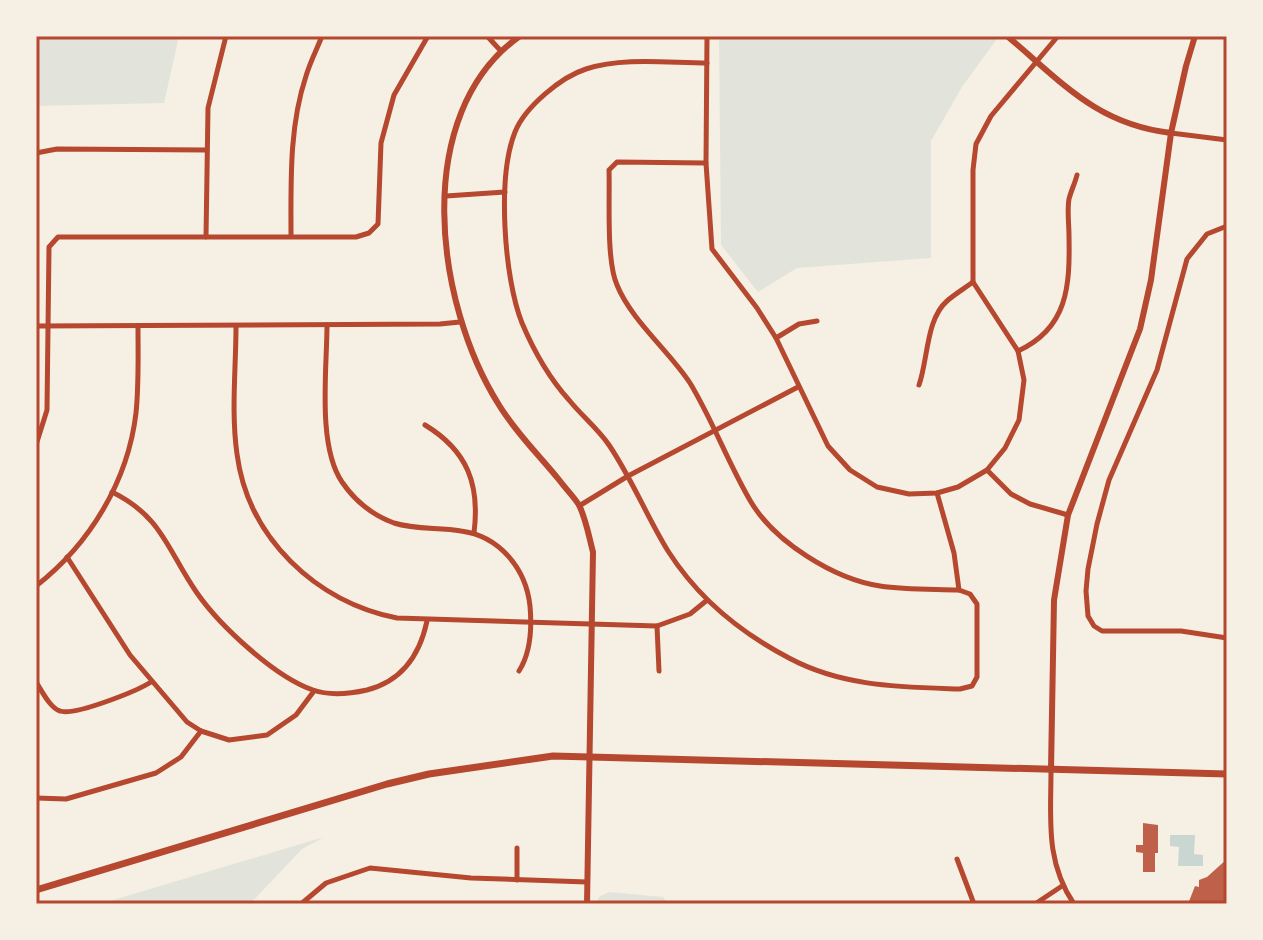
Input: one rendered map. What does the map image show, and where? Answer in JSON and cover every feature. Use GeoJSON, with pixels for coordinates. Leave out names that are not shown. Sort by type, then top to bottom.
{"type":"FeatureCollection","features":[{"type":"Feature","properties":{"kind":"main road"},"geometry":{"type":"LineString","coordinates":[[36,890],[419,776],[539,758],[589,756],[1227,774]]}},
{"type":"Feature","properties":{"kind":"street"},"geometry":{"type":"LineString","coordinates":[[206,237],[208,108],[226,36]]}},
{"type":"Feature","properties":{"kind":"street"},"geometry":{"type":"LineString","coordinates":[[291,236],[292,156],[297,114],[305,77],[322,36]]}},
{"type":"Feature","properties":{"kind":"street"},"geometry":{"type":"LineString","coordinates":[[36,445],[47,410],[49,247],[58,237],[356,237],[369,233],[378,224],[381,143],[394,95],[428,36]]}},
{"type":"Feature","properties":{"kind":"street"},"geometry":{"type":"LineString","coordinates":[[487,36],[500,50]]}},
{"type":"Feature","properties":{"kind":"street"},"geometry":{"type":"LineString","coordinates":[[520,36],[500,50],[475,83],[456,120],[448,158],[447,255],[460,322],[477,363],[498,404],[579,506],[593,552],[587,904]]}},
{"type":"Feature","properties":{"kind":"street"},"geometry":{"type":"LineString","coordinates":[[707,36],[706,163],[712,249],[776,338],[828,446],[850,470],[877,487],[909,494],[937,493],[958,487],[987,470],[1005,448],[1019,420],[1024,380],[1018,351],[973,282],[973,170],[976,144],[991,116],[1058,36]]}},
{"type":"Feature","properties":{"kind":"street"},"geometry":{"type":"LineString","coordinates":[[1007,36],[1097,110],[1133,127],[1227,140]]}},
{"type":"Feature","properties":{"kind":"street"},"geometry":{"type":"LineString","coordinates":[[1074,904],[1062,886],[1052,853],[1054,600],[1068,515],[1140,329],[1151,280],[1171,133],[1195,36]]}},
{"type":"Feature","properties":{"kind":"street"},"geometry":{"type":"LineString","coordinates":[[706,163],[617,162],[609,170],[612,266],[617,286],[654,340],[689,381],[752,505],[779,534],[808,558],[842,575],[878,586],[959,590],[970,594],[977,604],[977,677],[972,686],[960,689],[878,686],[821,673],[761,642],[706,601],[669,552],[607,442],[567,398],[540,358],[522,322],[509,273],[505,192],[509,153],[516,129],[563,79],[585,69],[611,63],[707,63]]}},
{"type":"Feature","properties":{"kind":"street"},"geometry":{"type":"LineString","coordinates":[[36,153],[57,149],[207,150]]}},
{"type":"Feature","properties":{"kind":"street"},"geometry":{"type":"LineString","coordinates":[[1018,351],[1036,343],[1050,330],[1065,296],[1070,263],[1069,200],[1077,175]]}},
{"type":"Feature","properties":{"kind":"street"},"geometry":{"type":"LineString","coordinates":[[446,196],[505,192]]}},
{"type":"Feature","properties":{"kind":"street"},"geometry":{"type":"LineString","coordinates":[[1227,226],[1207,234],[1187,259],[1157,370],[1109,480],[1088,569],[1086,603],[1088,616],[1094,626],[1102,631],[1181,631],[1227,638]]}},
{"type":"Feature","properties":{"kind":"street"},"geometry":{"type":"LineString","coordinates":[[919,385],[926,364],[931,328],[944,302],[973,282]]}},
{"type":"Feature","properties":{"kind":"street"},"geometry":{"type":"LineString","coordinates":[[776,338],[799,324],[817,321]]}},
{"type":"Feature","properties":{"kind":"street"},"geometry":{"type":"LineString","coordinates":[[36,326],[460,322]]}},
{"type":"Feature","properties":{"kind":"street"},"geometry":{"type":"LineString","coordinates":[[327,325],[327,436],[330,454],[341,480],[367,509],[395,523],[474,533],[494,543],[515,563],[529,596],[528,650],[519,671]]}},
{"type":"Feature","properties":{"kind":"street"},"geometry":{"type":"LineString","coordinates":[[36,586],[87,534],[112,492],[126,457],[135,416],[138,326]]}},
{"type":"Feature","properties":{"kind":"street"},"geometry":{"type":"LineString","coordinates":[[236,326],[237,456],[245,488],[264,528],[291,563],[331,594],[386,616],[427,621],[657,626],[690,614],[706,601]]}},
{"type":"Feature","properties":{"kind":"street"},"geometry":{"type":"LineString","coordinates":[[579,506],[628,476],[798,387]]}},
{"type":"Feature","properties":{"kind":"street"},"geometry":{"type":"LineString","coordinates":[[425,425],[444,436],[469,472],[478,505],[474,533]]}},
{"type":"Feature","properties":{"kind":"street"},"geometry":{"type":"LineString","coordinates":[[987,470],[1011,494],[1030,504],[1068,515]]}},
{"type":"Feature","properties":{"kind":"street"},"geometry":{"type":"LineString","coordinates":[[112,492],[144,510],[196,591],[229,630],[286,677],[314,691],[353,693],[375,688],[390,680],[417,654],[427,621]]}},
{"type":"Feature","properties":{"kind":"street"},"geometry":{"type":"LineString","coordinates":[[937,493],[954,553],[959,590]]}},
{"type":"Feature","properties":{"kind":"street"},"geometry":{"type":"LineString","coordinates":[[67,557],[115,635],[151,682],[187,722],[201,731],[229,740],[267,735],[296,715],[314,691]]}},
{"type":"Feature","properties":{"kind":"street"},"geometry":{"type":"LineString","coordinates":[[657,626],[659,671]]}},
{"type":"Feature","properties":{"kind":"street"},"geometry":{"type":"LineString","coordinates":[[36,682],[54,708],[65,712],[128,694],[151,682]]}},
{"type":"Feature","properties":{"kind":"street"},"geometry":{"type":"LineString","coordinates":[[36,798],[66,799],[156,773],[181,757],[201,731]]}},
{"type":"Feature","properties":{"kind":"street"},"geometry":{"type":"LineString","coordinates":[[517,848],[517,880]]}},
{"type":"Feature","properties":{"kind":"street"},"geometry":{"type":"LineString","coordinates":[[957,859],[974,904]]}},
{"type":"Feature","properties":{"kind":"street"},"geometry":{"type":"LineString","coordinates":[[301,904],[326,883],[370,868],[517,880],[587,882]]}},
{"type":"Feature","properties":{"kind":"street"},"geometry":{"type":"LineString","coordinates":[[1035,904],[1062,886]]}},
{"type":"Feature","properties":{"kind":"shaded area"},"geometry":{"type":"Polygon","coordinates":[[[179,36],[164,103],[36,106],[36,37],[179,36]]]}},
{"type":"Feature","properties":{"kind":"shaded area"},"geometry":{"type":"Polygon","coordinates":[[[719,36],[999,36],[962,87],[931,141],[931,258],[797,268],[758,292],[721,245],[719,36]]]}},
{"type":"Feature","properties":{"kind":"shaded area"},"geometry":{"type":"Polygon","coordinates":[[[1170,835],[1195,835],[1194,854],[1203,855],[1203,866],[1178,866],[1179,847],[1170,846],[1170,835]]]}},
{"type":"Feature","properties":{"kind":"shaded area"},"geometry":{"type":"Polygon","coordinates":[[[324,837],[302,849],[250,904],[100,904],[324,837]]]}},
{"type":"Feature","properties":{"kind":"shaded area"},"geometry":{"type":"Polygon","coordinates":[[[609,892],[663,897],[668,904],[597,904],[599,897],[609,892]]]}},
{"type":"Feature","properties":{"kind":"building"},"geometry":{"type":"Polygon","coordinates":[[[1143,823],[1158,825],[1155,872],[1143,872],[1143,853],[1136,852],[1136,845],[1143,845],[1143,823]]]}},
{"type":"Feature","properties":{"kind":"building"},"geometry":{"type":"Polygon","coordinates":[[[1227,859],[1227,904],[1188,904],[1195,886],[1199,887],[1199,880],[1227,859]]]}}]}
